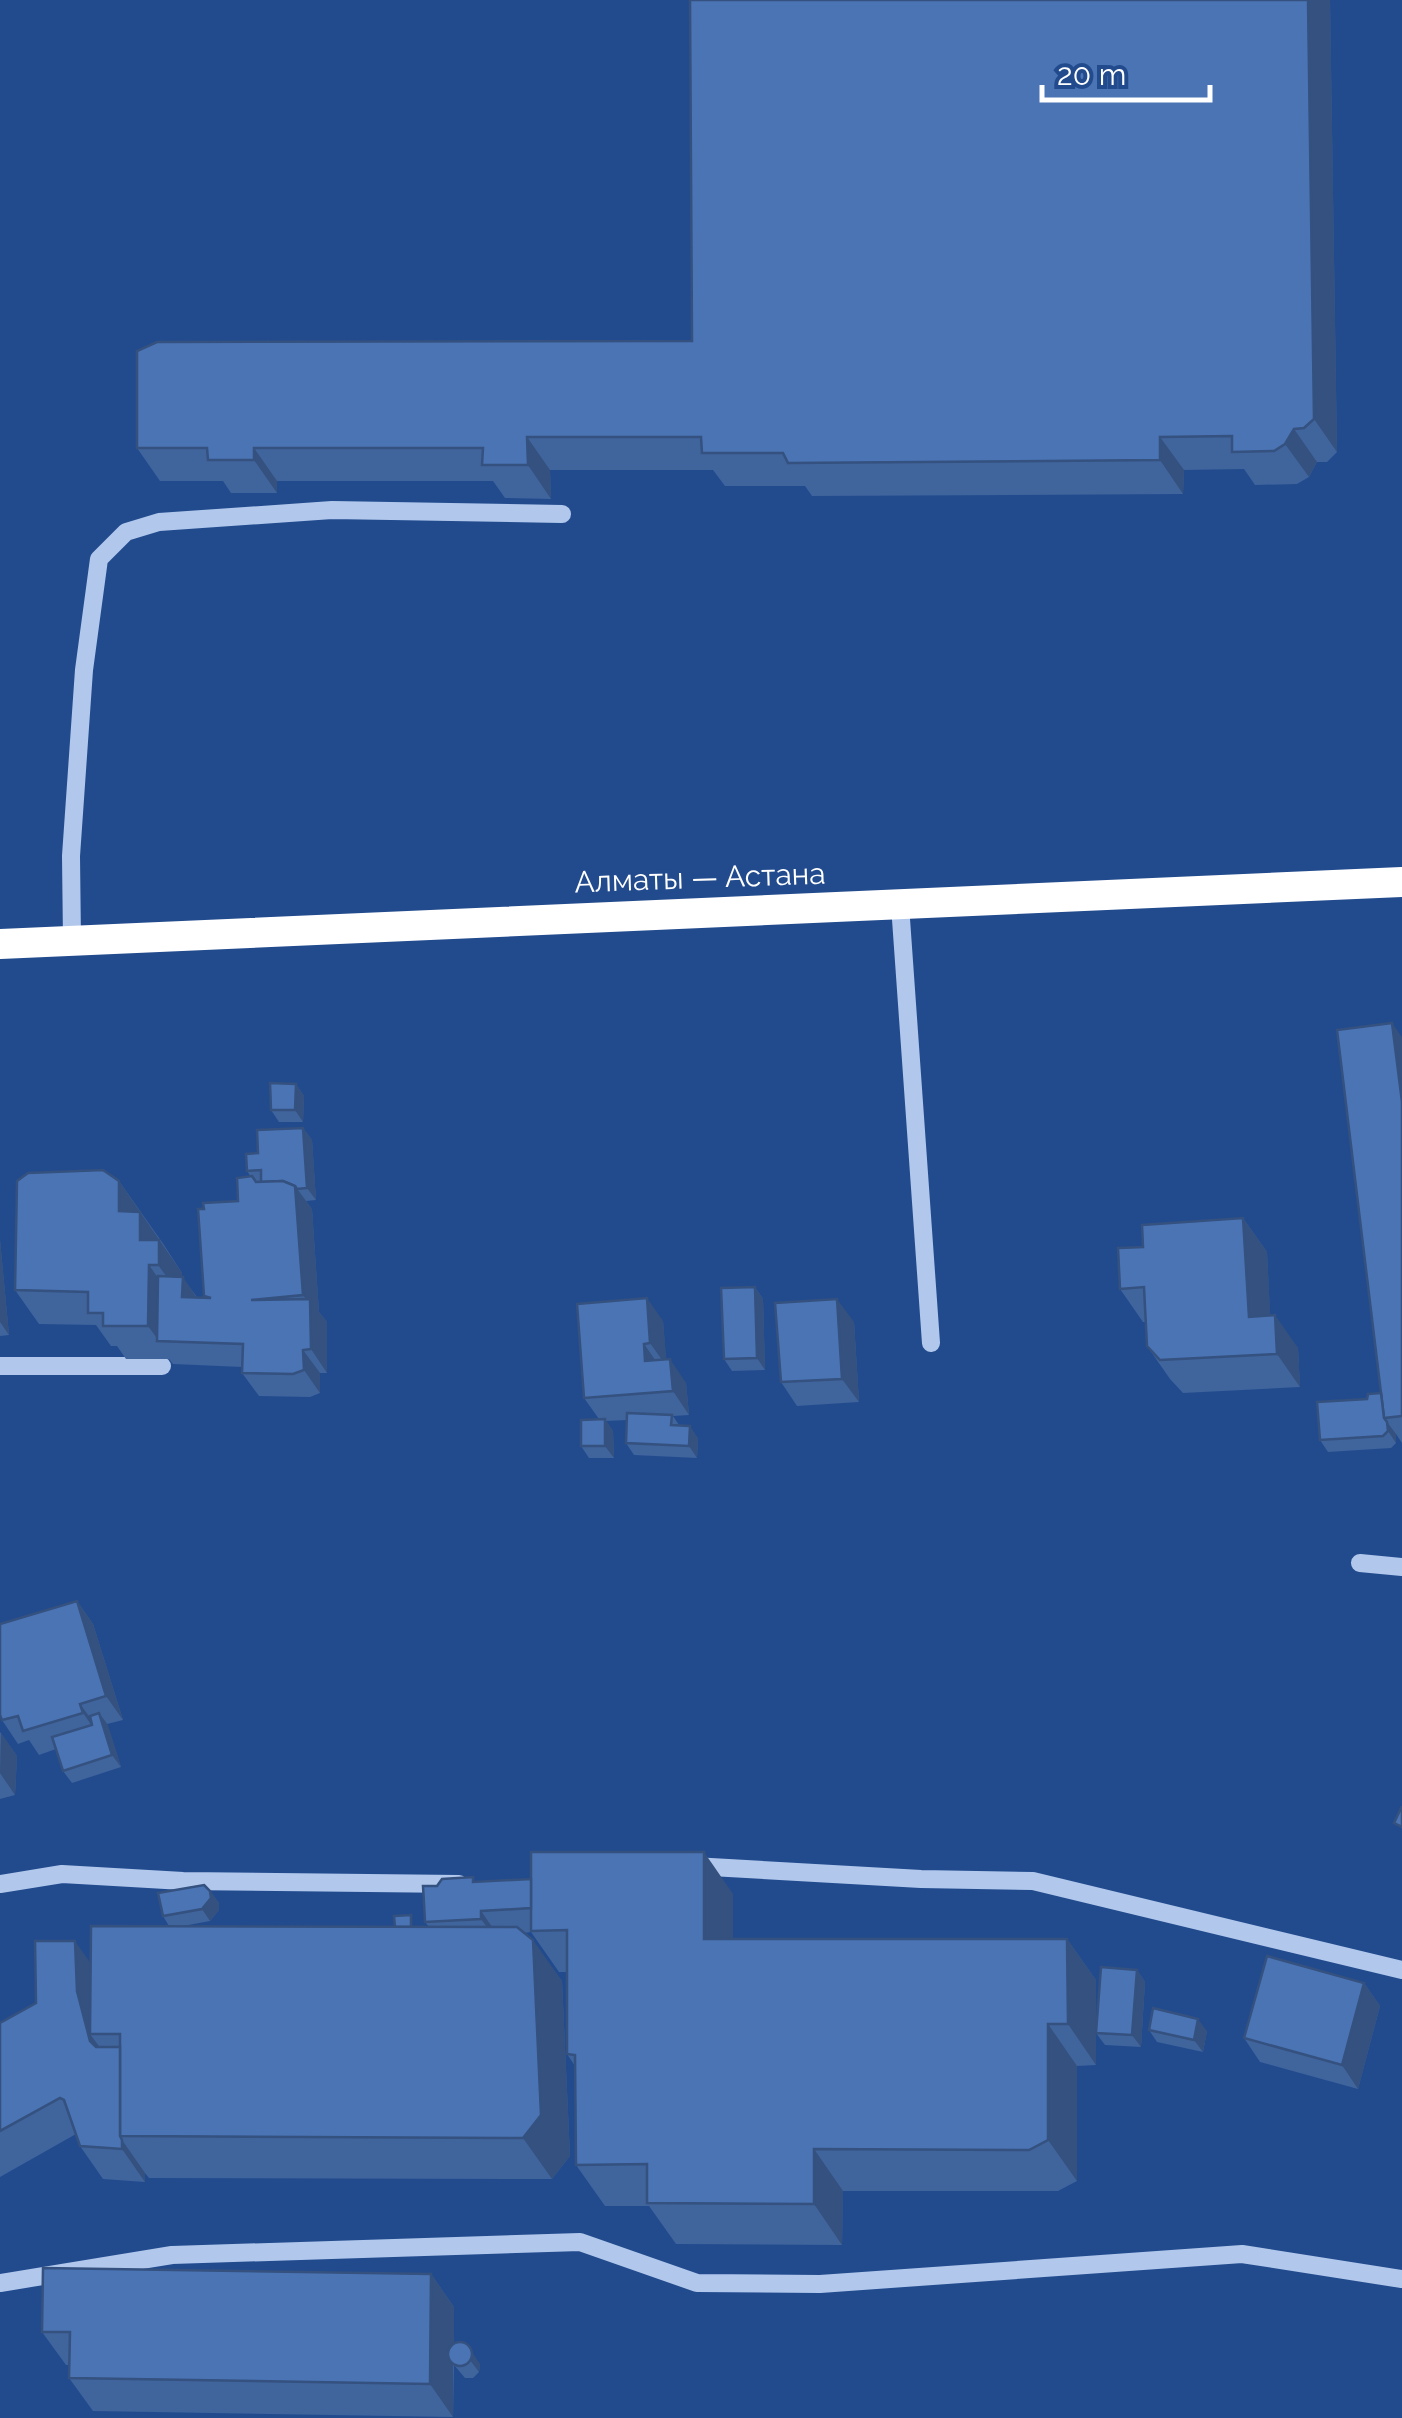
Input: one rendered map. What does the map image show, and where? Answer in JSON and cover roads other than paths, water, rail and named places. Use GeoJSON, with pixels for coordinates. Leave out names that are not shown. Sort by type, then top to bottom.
{"type":"FeatureCollection","features":[{"type":"Feature","properties":{"kind":"highway","name":"Алматы — Астана"},"geometry":{"type":"LineString","coordinates":[[0,944],[1402,882]]}},
{"type":"Feature","properties":{"kind":"street"},"geometry":{"type":"LineString","coordinates":[[72,941],[72,838],[84,670],[99,559],[126,532],[159,522],[332,510],[562,514]]}},
{"type":"Feature","properties":{"kind":"street"},"geometry":{"type":"LineString","coordinates":[[900,905],[931,1344]]}},
{"type":"Feature","properties":{"kind":"street"},"geometry":{"type":"LineString","coordinates":[[0,1366],[162,1366]]}},
{"type":"Feature","properties":{"kind":"street"},"geometry":{"type":"LineString","coordinates":[[1360,1563],[1402,1567]]}},
{"type":"Feature","properties":{"kind":"street"},"geometry":{"type":"LineString","coordinates":[[675,1865],[1034,1882],[1402,1970]]}},
{"type":"Feature","properties":{"kind":"street"},"geometry":{"type":"LineString","coordinates":[[0,1884],[62,1874],[183,1881],[470,1884]]}},
{"type":"Feature","properties":{"kind":"street"},"geometry":{"type":"LineString","coordinates":[[0,2283],[172,2256],[580,2242],[697,2283],[820,2284],[1242,2254],[1402,2280]]}}]}
